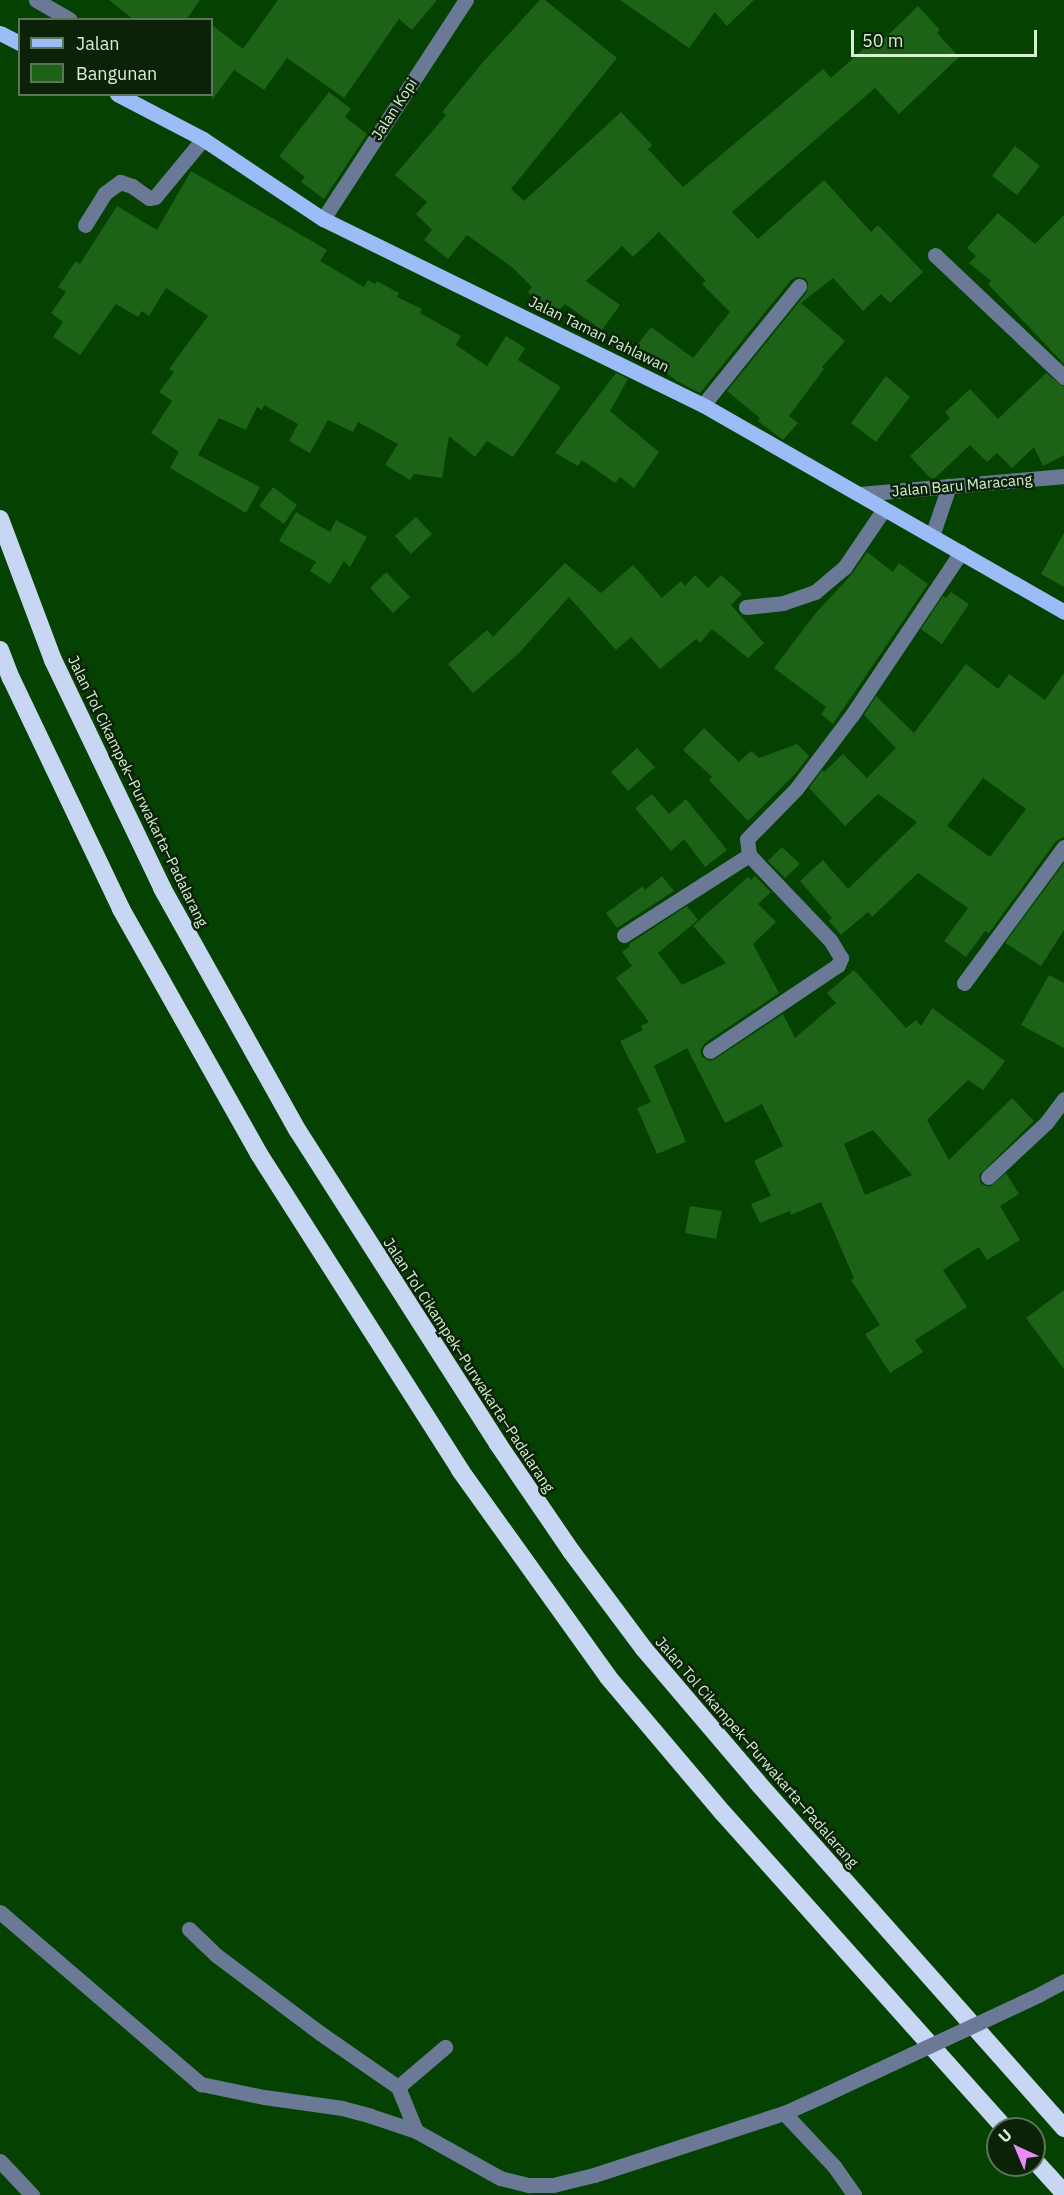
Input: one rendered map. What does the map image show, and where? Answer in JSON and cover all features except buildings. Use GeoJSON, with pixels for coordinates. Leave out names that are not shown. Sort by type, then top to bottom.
{"type":"FeatureCollection","features":[{"type":"Feature","properties":{"kind":"highway","name":"Jalan Tol Cikampek–Purwakarta–Padalarang"},"geometry":{"type":"LineString","coordinates":[[0,519],[52,660],[162,888],[298,1131],[498,1444],[571,1551],[644,1649],[765,1791],[1064,2128]]}},
{"type":"Feature","properties":{"kind":"highway"},"geometry":{"type":"LineString","coordinates":[[0,650],[11,678],[121,909],[241,1124],[460,1470],[608,1677],[723,1813],[995,2117]]}},
{"type":"Feature","properties":{"kind":"highway"},"geometry":{"type":"LineString","coordinates":[[1046,2173],[1064,2193]]}},
{"type":"Feature","properties":{"kind":"main road"},"geometry":{"type":"LineString","coordinates":[[0,33],[18,42]]}},
{"type":"Feature","properties":{"kind":"main road","name":"Jalan Taman Pahlawan"},"geometry":{"type":"LineString","coordinates":[[121,96],[203,139],[323,219],[703,405],[1064,612]]}},
{"type":"Feature","properties":{"kind":"street"},"geometry":{"type":"LineString","coordinates":[[36,0],[67,18]]}},
{"type":"Feature","properties":{"kind":"street","name":"Jalan Kopi"},"geometry":{"type":"LineString","coordinates":[[323,219],[466,0]]}},
{"type":"Feature","properties":{"kind":"street"},"geometry":{"type":"LineString","coordinates":[[85,225],[105,192],[120,182],[132,186],[149,198],[155,197],[203,139]]}},
{"type":"Feature","properties":{"kind":"street"},"geometry":{"type":"LineString","coordinates":[[935,255],[1064,377]]}},
{"type":"Feature","properties":{"kind":"street"},"geometry":{"type":"LineString","coordinates":[[703,405],[799,286]]}},
{"type":"Feature","properties":{"kind":"street","name":"Jalan Baru Maracang"},"geometry":{"type":"LineString","coordinates":[[859,494],[1064,476]]}},
{"type":"Feature","properties":{"kind":"street"},"geometry":{"type":"LineString","coordinates":[[932,536],[949,486]]}},
{"type":"Feature","properties":{"kind":"street"},"geometry":{"type":"LineString","coordinates":[[746,607],[783,603],[816,592],[844,568],[884,508]]}},
{"type":"Feature","properties":{"kind":"street"},"geometry":{"type":"LineString","coordinates":[[710,1051],[838,965],[841,958],[830,940],[749,855],[747,839],[796,789],[845,724],[927,606],[961,552]]}},
{"type":"Feature","properties":{"kind":"street"},"geometry":{"type":"LineString","coordinates":[[964,983],[1064,847]]}},
{"type":"Feature","properties":{"kind":"street"},"geometry":{"type":"LineString","coordinates":[[624,935],[749,855]]}},
{"type":"Feature","properties":{"kind":"street"},"geometry":{"type":"LineString","coordinates":[[988,1176],[1046,1123],[1064,1099]]}},
{"type":"Feature","properties":{"kind":"street"},"geometry":{"type":"LineString","coordinates":[[0,1912],[201,2084],[264,2097],[342,2108],[416,2132],[500,2178],[541,2187],[594,2175],[784,2113],[1064,1981]]}},
{"type":"Feature","properties":{"kind":"street"},"geometry":{"type":"LineString","coordinates":[[189,1929],[216,1954],[320,2033],[398,2087],[416,2132]]}},
{"type":"Feature","properties":{"kind":"street"},"geometry":{"type":"LineString","coordinates":[[398,2087],[445,2047]]}},
{"type":"Feature","properties":{"kind":"street"},"geometry":{"type":"LineString","coordinates":[[784,2113],[834,2166],[854,2195]]}},
{"type":"Feature","properties":{"kind":"street"},"geometry":{"type":"LineString","coordinates":[[0,2161],[32,2195]]}}]}
